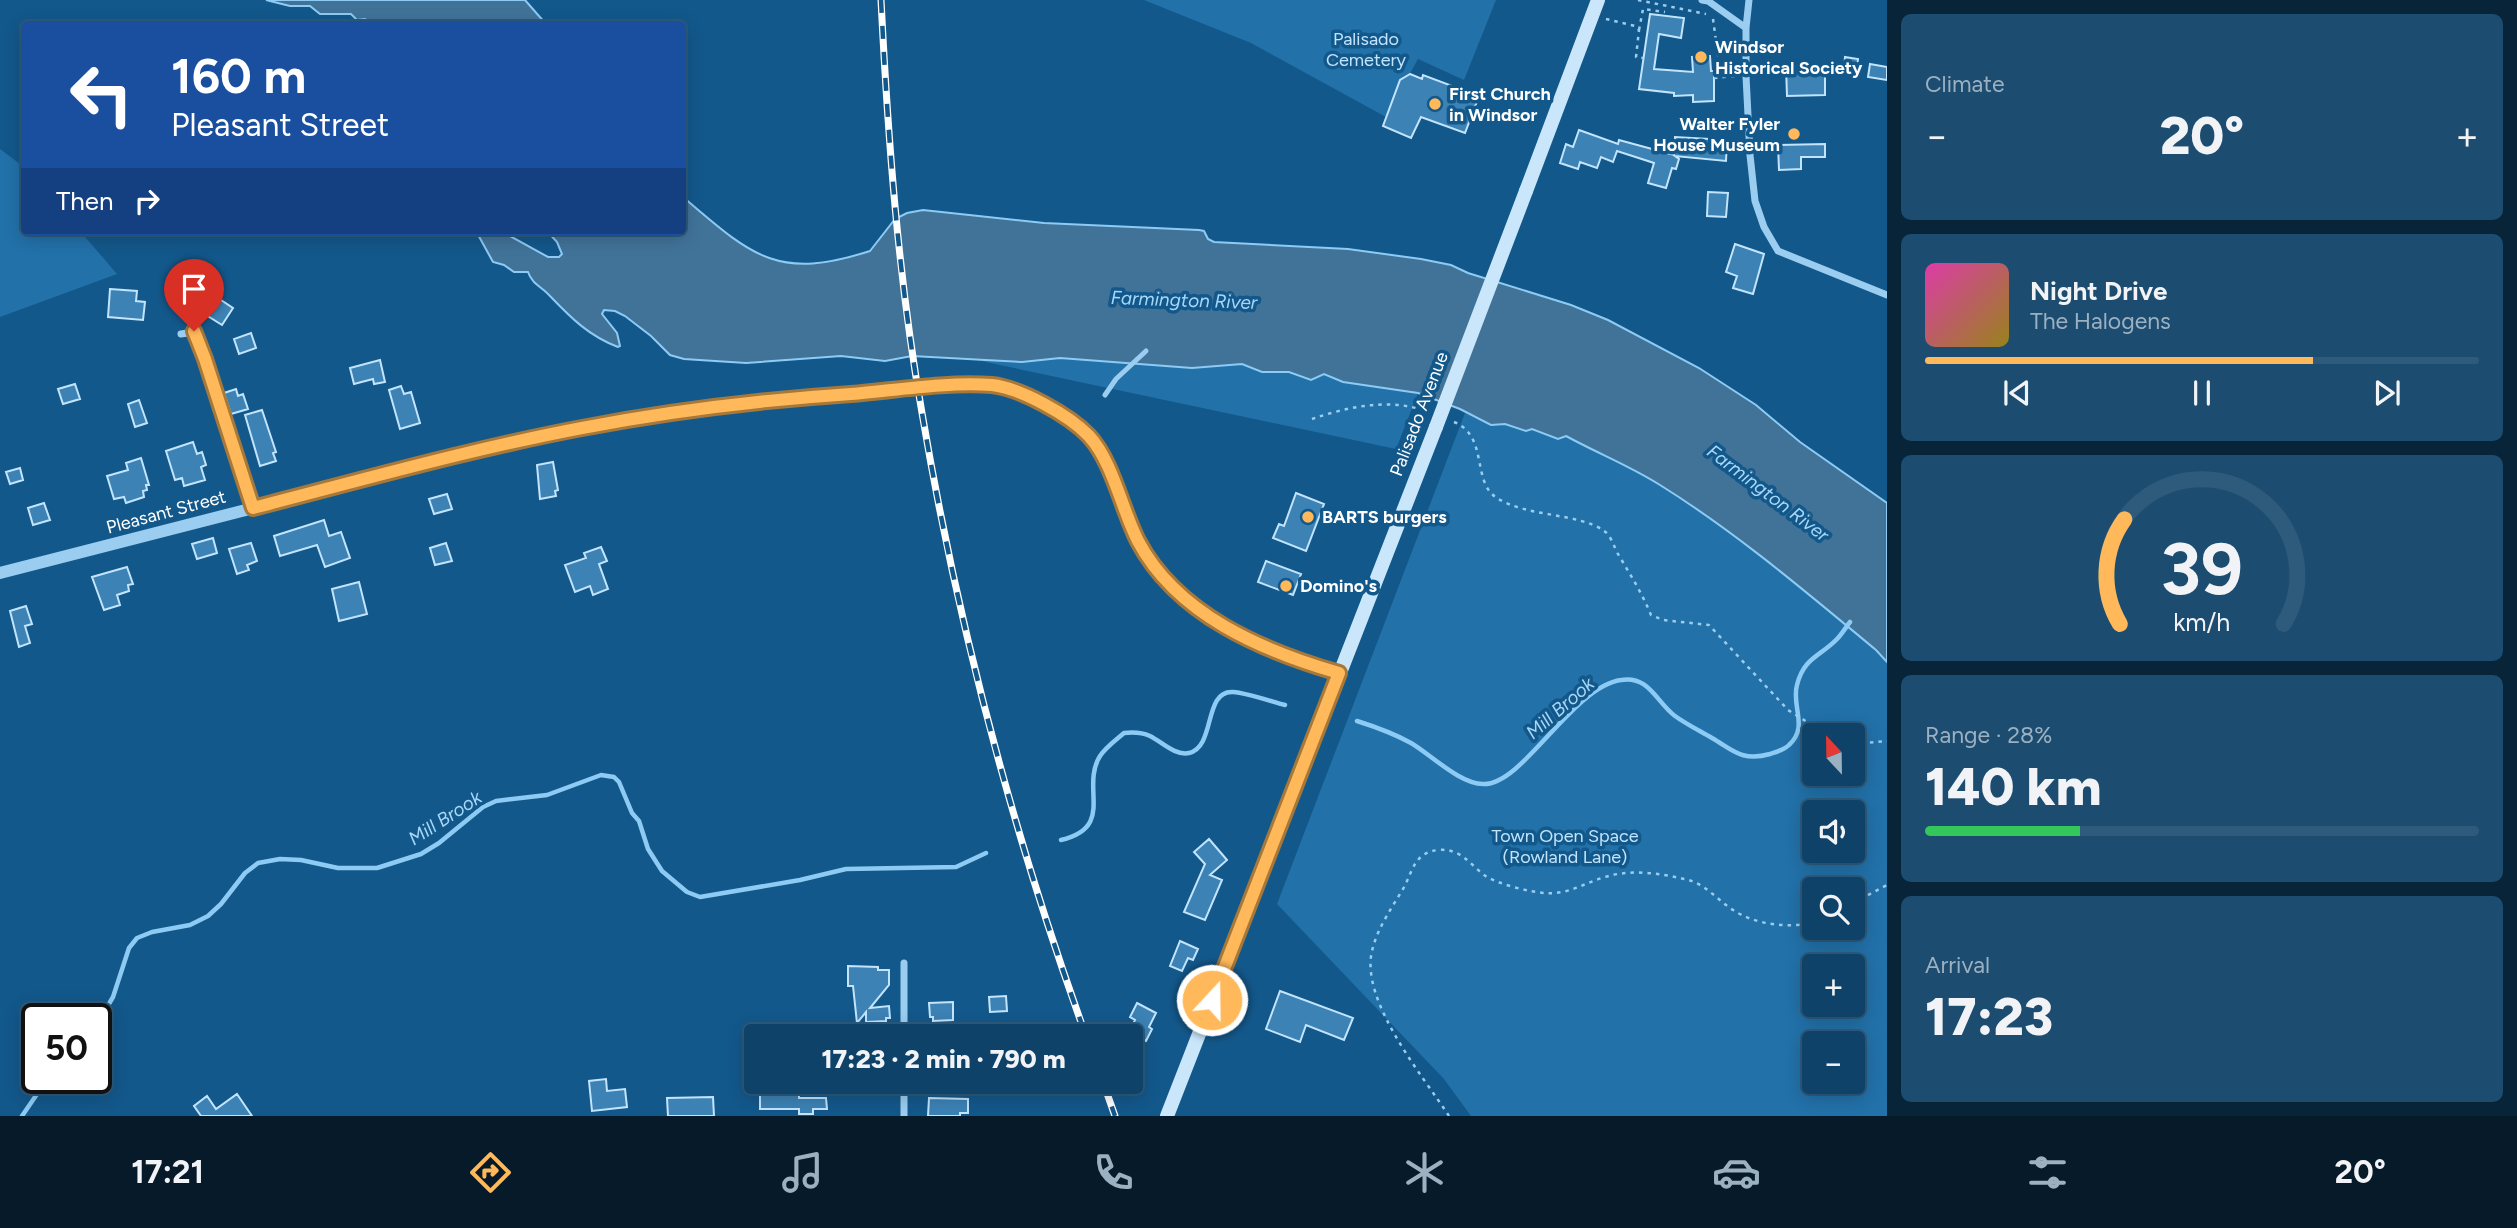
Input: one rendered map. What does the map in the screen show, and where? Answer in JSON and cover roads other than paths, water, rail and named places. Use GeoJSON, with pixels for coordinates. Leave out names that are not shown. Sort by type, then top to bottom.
{"type":"FeatureCollection","features":[{"type":"Feature","properties":{"kind":"main road","name":"Palisado Avenue"},"geometry":{"type":"LineString","coordinates":[[1167,1116],[1339,673],[1433,420],[1527,191],[1598,0]]}},
{"type":"Feature","properties":{"kind":"street"},"geometry":{"type":"LineString","coordinates":[[1707,0],[1746,28]]}},
{"type":"Feature","properties":{"kind":"street"},"geometry":{"type":"LineString","coordinates":[[1749,0],[1746,76],[1750,155],[1755,201],[1765,227],[1778,251],[1887,295]]}},
{"type":"Feature","properties":{"kind":"street"},"geometry":{"type":"LineString","coordinates":[[181,334],[194,331],[253,508]]}},
{"type":"Feature","properties":{"kind":"street","name":"Pleasant Street"},"geometry":{"type":"LineString","coordinates":[[0,573],[472,453],[604,424],[790,398],[935,384],[993,385],[1032,397],[1057,411],[1089,436],[1103,458],[1139,543],[1166,581],[1181,595],[1209,618],[1238,634],[1282,654],[1339,673]]}},
{"type":"Feature","properties":{"kind":"street"},"geometry":{"type":"LineString","coordinates":[[904,963],[904,1024]]}},
{"type":"Feature","properties":{"kind":"street"},"geometry":{"type":"LineString","coordinates":[[904,1094],[904,1116]]}},
{"type":"Feature","properties":{"kind":"lane"},"geometry":{"type":"LineString","coordinates":[[1105,395],[1116,379],[1146,351]]}},
{"type":"Feature","properties":{"kind":"water"},"geometry":{"type":"Polygon","coordinates":[[[266,0],[525,0],[543,21],[367,21],[357,20],[351,14],[320,14],[310,6],[290,6],[266,0]]]}},
{"type":"Feature","properties":{"kind":"water","name":"Farmington River"},"geometry":{"type":"Polygon","coordinates":[[[686,200],[748,248],[788,263],[811,264],[870,251],[895,219],[923,210],[1044,223],[1199,230],[1204,231],[1208,239],[1214,242],[1348,249],[1451,265],[1608,320],[1699,368],[1756,405],[1800,442],[1887,503],[1887,662],[1797,585],[1689,503],[1649,478],[1566,436],[1558,439],[1532,429],[1526,431],[1505,424],[1491,425],[1460,409],[1418,393],[1343,382],[1324,374],[1311,380],[1289,372],[1262,372],[1242,364],[1192,368],[1060,358],[1022,362],[912,356],[885,361],[841,356],[746,363],[684,359],[670,355],[625,316],[604,310],[602,314],[617,333],[618,347],[581,326],[528,272],[514,272],[493,262],[478,235],[510,236],[548,257],[559,257],[562,254],[551,235],[686,235],[686,200]]]}},
{"type":"Feature","properties":{"kind":"waterway","name":"Mill Brook"},"geometry":{"type":"LineString","coordinates":[[1357,721],[1404,739],[1466,780],[1484,784],[1499,780],[1515,769],[1585,699],[1603,686],[1631,680],[1646,686],[1669,711],[1688,725],[1738,754],[1752,757],[1770,754],[1789,745],[1798,731],[1796,693],[1804,668],[1831,645],[1850,622]]}},
{"type":"Feature","properties":{"kind":"waterway","name":"Mill Brook"},"geometry":{"type":"LineString","coordinates":[[1061,840],[1078,834],[1087,826],[1094,805],[1095,768],[1102,753],[1124,733],[1147,735],[1174,751],[1189,753],[1197,749],[1203,741],[1217,700],[1224,694],[1233,692],[1252,695],[1285,705]]}},
{"type":"Feature","properties":{"kind":"waterway","name":"Mill Brook"},"geometry":{"type":"LineString","coordinates":[[109,1003],[129,948],[137,938],[152,932],[190,925],[208,916],[245,873],[258,863],[280,859],[301,860],[338,868],[377,868],[421,854],[439,843],[483,807],[496,801],[547,795],[601,775],[614,777],[619,782],[632,813],[639,821],[648,849],[662,871],[687,892],[700,897],[800,880],[846,869],[956,867],[986,853]]}},
{"type":"Feature","properties":{"kind":"waterway","name":"Mill Brook"},"geometry":{"type":"LineString","coordinates":[[22,1116],[37,1094]]}},
{"type":"Feature","properties":{"kind":"railway"},"geometry":{"type":"LineString","coordinates":[[881,0],[900,259],[936,493],[990,729],[1035,883],[1082,1024]]}},
{"type":"Feature","properties":{"kind":"railway"},"geometry":{"type":"LineString","coordinates":[[1107,1094],[1115,1116]]}},
{"type":"Feature","properties":{"kind":"place","name":"Windsor Historical Society"},"geometry":{"type":"Point","coordinates":[1701,57]}},
{"type":"Feature","properties":{"kind":"place","name":"First Church in Windsor"},"geometry":{"type":"Point","coordinates":[1435,104]}},
{"type":"Feature","properties":{"kind":"place","name":"Walter Fyler House Museum"},"geometry":{"type":"Point","coordinates":[1794,134]}},
{"type":"Feature","properties":{"kind":"place","name":"BARTS burgers"},"geometry":{"type":"Point","coordinates":[1308,517]}},
{"type":"Feature","properties":{"kind":"place","name":"Domino's"},"geometry":{"type":"Point","coordinates":[1286,586]}},
{"type":"Feature","properties":{"kind":"park label","name":"Palisado Cemetery"},"geometry":{"type":"Point","coordinates":[1366,49]}},
{"type":"Feature","properties":{"kind":"park label","name":"Town Open Space (Rowland Lane)"},"geometry":{"type":"Point","coordinates":[1565,846]}}]}
